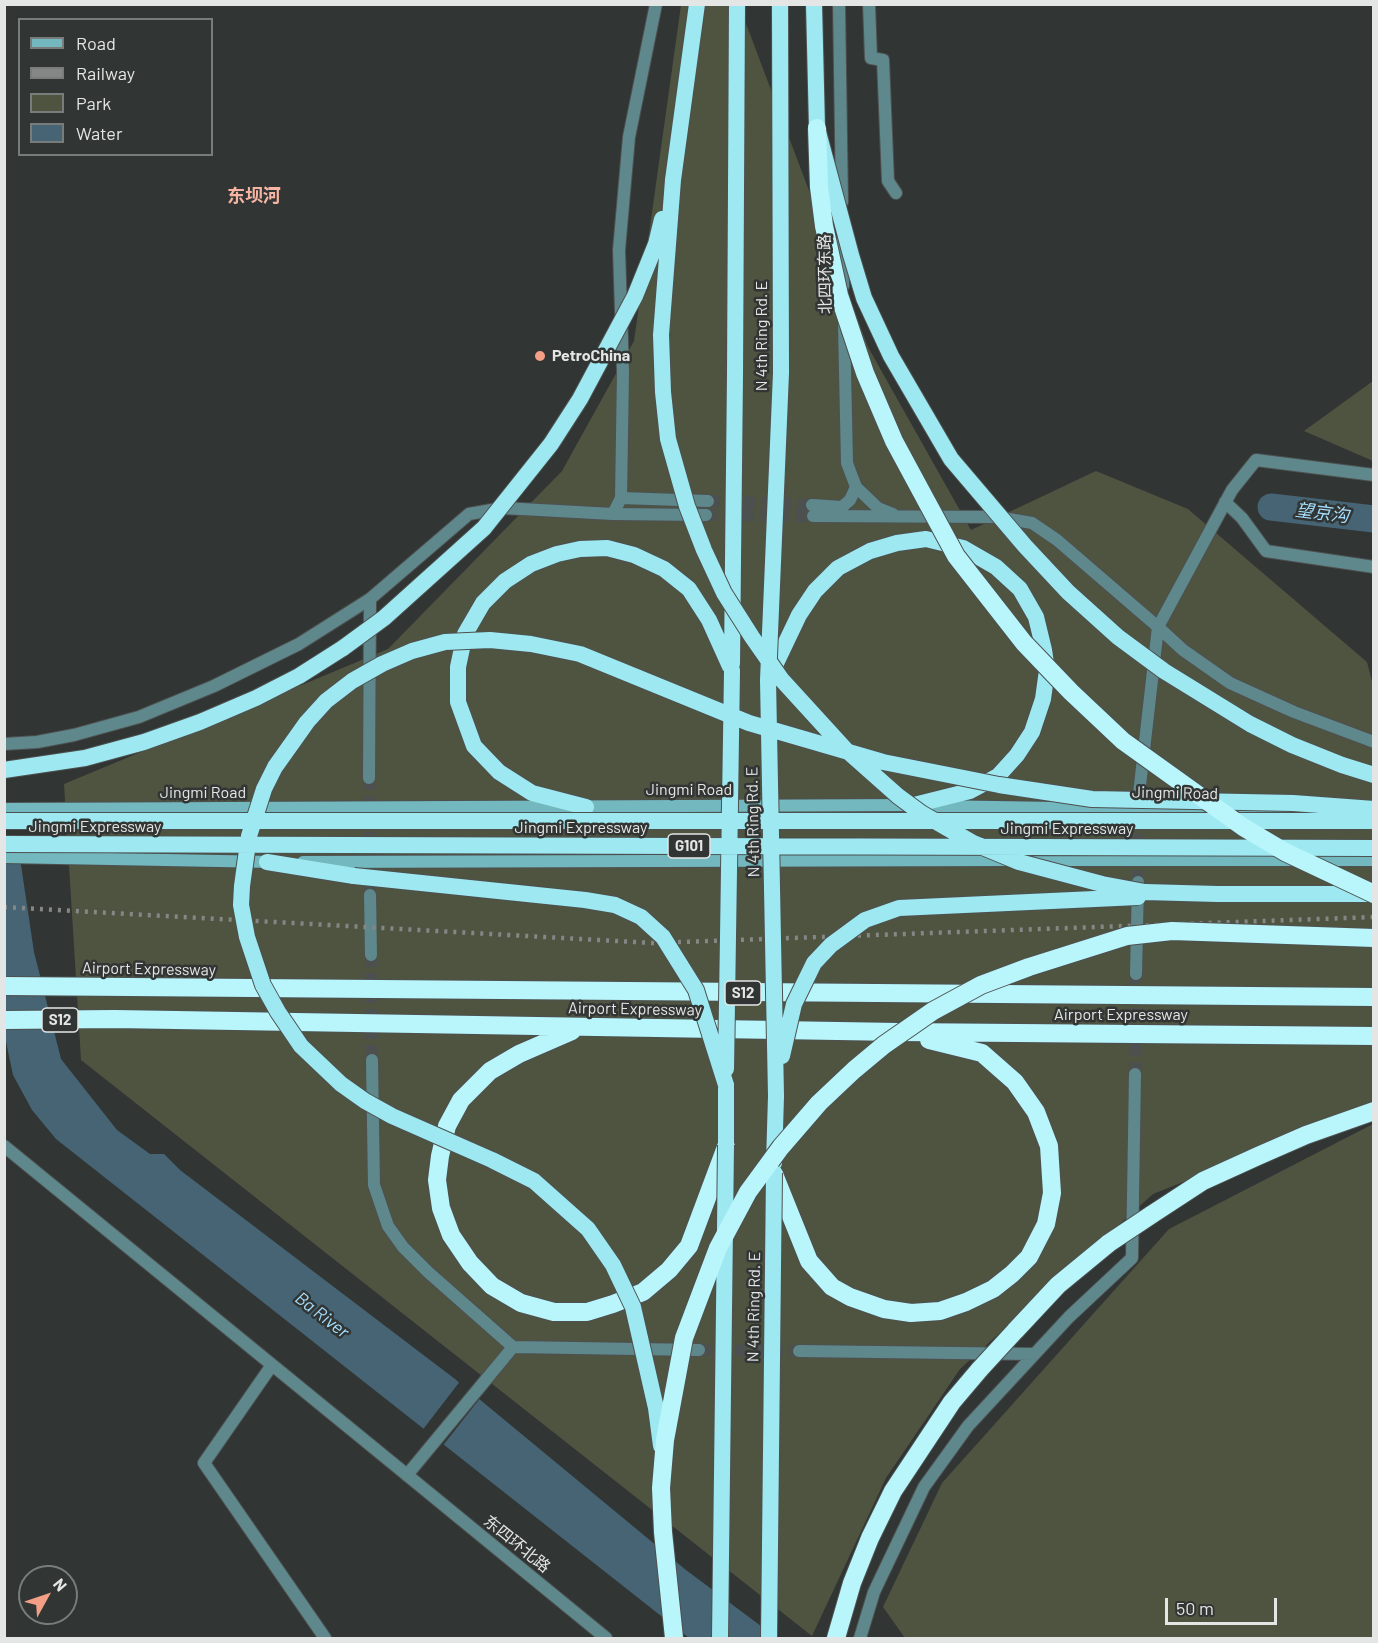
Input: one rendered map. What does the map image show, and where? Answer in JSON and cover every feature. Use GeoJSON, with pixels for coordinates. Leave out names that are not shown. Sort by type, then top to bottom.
{"type":"FeatureCollection","features":[{"type":"Feature","properties":{"kind":"highway"},"geometry":{"type":"LineString","coordinates":[[697,4],[673,180],[661,335],[663,392],[668,439],[687,506],[724,593],[782,680],[845,749],[898,796],[921,813],[973,843],[1019,862],[1102,884],[1145,892],[1374,894]]}},
{"type":"Feature","properties":{"kind":"highway","name":"N 4th Ring Rd. E"},"geometry":{"type":"LineString","coordinates":[[720,1638],[732,671],[737,4]]}},
{"type":"Feature","properties":{"kind":"highway","name":"N 4th Ring Rd. E"},"geometry":{"type":"LineString","coordinates":[[769,1638],[776,1096],[768,680],[781,373],[780,4]]}},
{"type":"Feature","properties":{"kind":"highway"},"geometry":{"type":"LineString","coordinates":[[814,4],[819,187],[832,268],[865,373],[894,441],[940,528],[962,563],[1024,643],[1123,741],[1242,827],[1285,852],[1374,894]]}},
{"type":"Feature","properties":{"kind":"highway"},"geometry":{"type":"LineString","coordinates":[[817,128],[864,298],[891,356],[920,407],[951,459],[983,499],[1068,592],[1118,637],[1164,671],[1250,724],[1292,745],[1341,765],[1374,775]]}},
{"type":"Feature","properties":{"kind":"highway"},"geometry":{"type":"LineString","coordinates":[[4,770],[85,758],[144,742],[200,722],[256,698],[299,676],[384,618],[484,528],[551,444],[580,399],[635,296],[656,244],[673,180]]}},
{"type":"Feature","properties":{"kind":"highway"},"geometry":{"type":"LineString","coordinates":[[768,680],[799,615],[815,591],[838,568],[870,551],[897,543],[926,539],[963,548],[996,567],[1020,589],[1036,617],[1044,650],[1047,670],[1043,699],[1032,732],[1017,755],[998,776],[970,791],[914,805]]}},
{"type":"Feature","properties":{"kind":"highway"},"geometry":{"type":"LineString","coordinates":[[586,807],[532,793],[498,772],[474,746],[458,702],[458,667],[465,634],[483,603],[506,581],[531,564],[568,551],[607,548],[634,555],[664,569],[689,589],[709,620],[732,671]]}},
{"type":"Feature","properties":{"kind":"highway"},"geometry":{"type":"LineString","coordinates":[[663,1464],[656,1408],[633,1307],[613,1265],[588,1229],[534,1181],[392,1116],[341,1084],[302,1046],[278,1012],[263,985],[247,937],[241,905],[249,836],[264,789],[275,766],[307,722],[326,701],[352,681],[412,651],[446,642],[490,640],[531,644],[580,654],[749,723],[883,762],[999,785],[1092,799],[1293,803],[1374,811]]}},
{"type":"Feature","properties":{"kind":"highway","name":"Jingmi Expressway"},"geometry":{"type":"LineString","coordinates":[[4,821],[1374,821]]}},
{"type":"Feature","properties":{"kind":"highway","name":"Jingmi Expressway"},"geometry":{"type":"LineString","coordinates":[[4,844],[1374,848]]}},
{"type":"Feature","properties":{"kind":"highway"},"geometry":{"type":"LineString","coordinates":[[267,862],[354,876],[585,900],[615,905],[640,917],[663,937],[696,990],[726,1085]]}},
{"type":"Feature","properties":{"kind":"highway"},"geometry":{"type":"LineString","coordinates":[[776,1096],[783,1048],[794,1004],[814,963],[831,945],[865,920],[899,908],[1217,894]]}},
{"type":"Feature","properties":{"kind":"highway"},"geometry":{"type":"LineString","coordinates":[[674,1638],[663,1532],[661,1488],[665,1440],[684,1338],[718,1248],[748,1192],[781,1147],[827,1095],[884,1045],[933,1011],[981,985],[1127,936],[1172,931],[1374,938]]}},
{"type":"Feature","properties":{"kind":"highway","name":"Airport Expressway"},"geometry":{"type":"LineString","coordinates":[[4,986],[1374,997]]}},
{"type":"Feature","properties":{"kind":"highway","name":"Airport Expressway"},"geometry":{"type":"LineString","coordinates":[[4,1020],[115,1019],[579,1028],[1374,1036]]}},
{"type":"Feature","properties":{"kind":"highway"},"geometry":{"type":"LineString","coordinates":[[579,1028],[519,1054],[490,1071],[461,1100],[447,1126],[437,1180],[441,1208],[451,1235],[470,1263],[492,1286],[521,1303],[554,1311],[587,1312],[643,1292],[669,1270],[689,1246],[726,1145]]}},
{"type":"Feature","properties":{"kind":"highway"},"geometry":{"type":"LineString","coordinates":[[774,1173],[809,1261],[832,1287],[850,1297],[884,1309],[911,1313],[940,1311],[966,1302],[993,1289],[1029,1257],[1046,1224],[1052,1193],[1049,1146],[1036,1112],[1015,1082],[982,1053],[898,1032]]}},
{"type":"Feature","properties":{"kind":"highway"},"geometry":{"type":"LineString","coordinates":[[836,1638],[852,1583],[870,1538],[893,1491],[952,1402],[1058,1285],[1109,1244],[1203,1181],[1306,1135],[1374,1112]]}},
{"type":"Feature","properties":{"kind":"main road","name":"Jingmi Road"},"geometry":{"type":"LineString","coordinates":[[4,809],[914,805],[1374,811]]}},
{"type":"Feature","properties":{"kind":"main road","name":"G101"},"geometry":{"type":"LineString","coordinates":[[4,857],[267,862],[1374,860]]}},
{"type":"Feature","properties":{"kind":"street"},"geometry":{"type":"LineString","coordinates":[[613,513],[621,498],[623,372],[620,249],[629,137],[656,4]]}},
{"type":"Feature","properties":{"kind":"street","name":"北四环东路"},"geometry":{"type":"LineString","coordinates":[[839,4],[847,463],[856,487],[878,508],[900,517]]}},
{"type":"Feature","properties":{"kind":"street"},"geometry":{"type":"LineString","coordinates":[[869,4],[871,58],[883,60],[888,182],[896,193]]}},
{"type":"Feature","properties":{"kind":"street"},"geometry":{"type":"LineString","coordinates":[[1138,794],[1158,627],[1232,490],[1256,460],[1374,475]]}},
{"type":"Feature","properties":{"kind":"street"},"geometry":{"type":"LineString","coordinates":[[856,487],[850,500],[842,507],[812,511],[900,517],[997,517],[1032,523],[1057,540],[1182,650],[1230,683],[1294,712],[1374,742]]}},
{"type":"Feature","properties":{"kind":"street"},"geometry":{"type":"LineString","coordinates":[[621,498],[708,501]]}},
{"type":"Feature","properties":{"kind":"street"},"geometry":{"type":"LineString","coordinates":[[1225,502],[1242,518],[1266,551],[1374,567]]}},
{"type":"Feature","properties":{"kind":"street"},"geometry":{"type":"LineString","coordinates":[[4,744],[37,742],[74,735],[139,717],[214,686],[299,644],[370,599],[469,514],[503,508],[706,515]]}},
{"type":"Feature","properties":{"kind":"street"},"geometry":{"type":"LineString","coordinates":[[369,778],[370,599]]}},
{"type":"Feature","properties":{"kind":"street"},"geometry":{"type":"LineString","coordinates":[[1136,974],[1138,882]]}},
{"type":"Feature","properties":{"kind":"street"},"geometry":{"type":"LineString","coordinates":[[370,895],[371,955]]}},
{"type":"Feature","properties":{"kind":"street"},"geometry":{"type":"LineString","coordinates":[[372,1060],[374,1185],[388,1226],[403,1247],[428,1272],[513,1347],[699,1350]]}},
{"type":"Feature","properties":{"kind":"street"},"geometry":{"type":"LineString","coordinates":[[860,1638],[874,1592],[924,1487],[968,1426],[1033,1354],[1132,1258],[1135,1074]]}},
{"type":"Feature","properties":{"kind":"street","name":"东四环北路"},"geometry":{"type":"LineString","coordinates":[[4,1146],[606,1638]]}},
{"type":"Feature","properties":{"kind":"street"},"geometry":{"type":"LineString","coordinates":[[407,1475],[513,1347]]}},
{"type":"Feature","properties":{"kind":"street"},"geometry":{"type":"LineString","coordinates":[[799,1351],[1033,1354]]}},
{"type":"Feature","properties":{"kind":"street"},"geometry":{"type":"LineString","coordinates":[[272,1365],[204,1463],[325,1638]]}},
{"type":"Feature","properties":{"kind":"green space"},"geometry":{"type":"Polygon","coordinates":[[[681,5],[739,5],[868,347],[971,530],[1096,471],[1188,509],[1367,662],[1374,689],[1373,1107],[1153,1194],[960,1369],[886,1478],[812,1636],[81,1060],[64,784],[388,649],[562,471],[634,341],[681,5]]]}},
{"type":"Feature","properties":{"kind":"green space"},"geometry":{"type":"Polygon","coordinates":[[[1373,381],[1373,461],[1304,431],[1373,381]]]}},
{"type":"Feature","properties":{"kind":"green space"},"geometry":{"type":"Polygon","coordinates":[[[1373,1124],[1373,1638],[905,1638],[883,1607],[942,1483],[1169,1229],[1373,1124]]]}},
{"type":"Feature","properties":{"kind":"water","name":"Ba River"},"geometry":{"type":"Polygon","coordinates":[[[4,751],[34,952],[61,1059],[117,1130],[150,1154],[164,1154],[180,1170],[455,1379],[686,1570],[777,1638],[689,1638],[56,1139],[32,1110],[13,1075],[5,1037],[4,751]]]}},
{"type":"Feature","properties":{"kind":"pier"},"geometry":{"type":"Polygon","coordinates":[[[4,748],[7,751],[24,863],[5,863],[4,748]]]}},
{"type":"Feature","properties":{"kind":"pier"},"geometry":{"type":"Polygon","coordinates":[[[461,1380],[481,1397],[441,1448],[421,1432],[461,1380]]]}},
{"type":"Feature","properties":{"kind":"waterway","name":"望京沟"},"geometry":{"type":"LineString","coordinates":[[1271,507],[1374,519]]}},
{"type":"Feature","properties":{"kind":"tunnel"},"geometry":{"type":"LineString","coordinates":[[708,501],[812,505]]}},
{"type":"Feature","properties":{"kind":"tunnel"},"geometry":{"type":"LineString","coordinates":[[706,515],[813,516]]}},
{"type":"Feature","properties":{"kind":"tunnel"},"geometry":{"type":"LineString","coordinates":[[369,778],[370,895]]}},
{"type":"Feature","properties":{"kind":"tunnel"},"geometry":{"type":"LineString","coordinates":[[1138,814],[1138,882]]}},
{"type":"Feature","properties":{"kind":"tunnel"},"geometry":{"type":"LineString","coordinates":[[371,955],[372,1060]]}},
{"type":"Feature","properties":{"kind":"tunnel"},"geometry":{"type":"LineString","coordinates":[[1135,1074],[1136,974]]}},
{"type":"Feature","properties":{"kind":"tunnel"},"geometry":{"type":"LineString","coordinates":[[699,1350],[799,1351]]}},
{"type":"Feature","properties":{"kind":"railway"},"geometry":{"type":"LineString","coordinates":[[4,907],[653,943],[1374,917]]}},
{"type":"Feature","properties":{"kind":"place","name":"PetroChina"},"geometry":{"type":"Point","coordinates":[540,356]}},
{"type":"Feature","properties":{"kind":"district","name":"东坝河"},"geometry":{"type":"Point","coordinates":[254,196]}}]}
